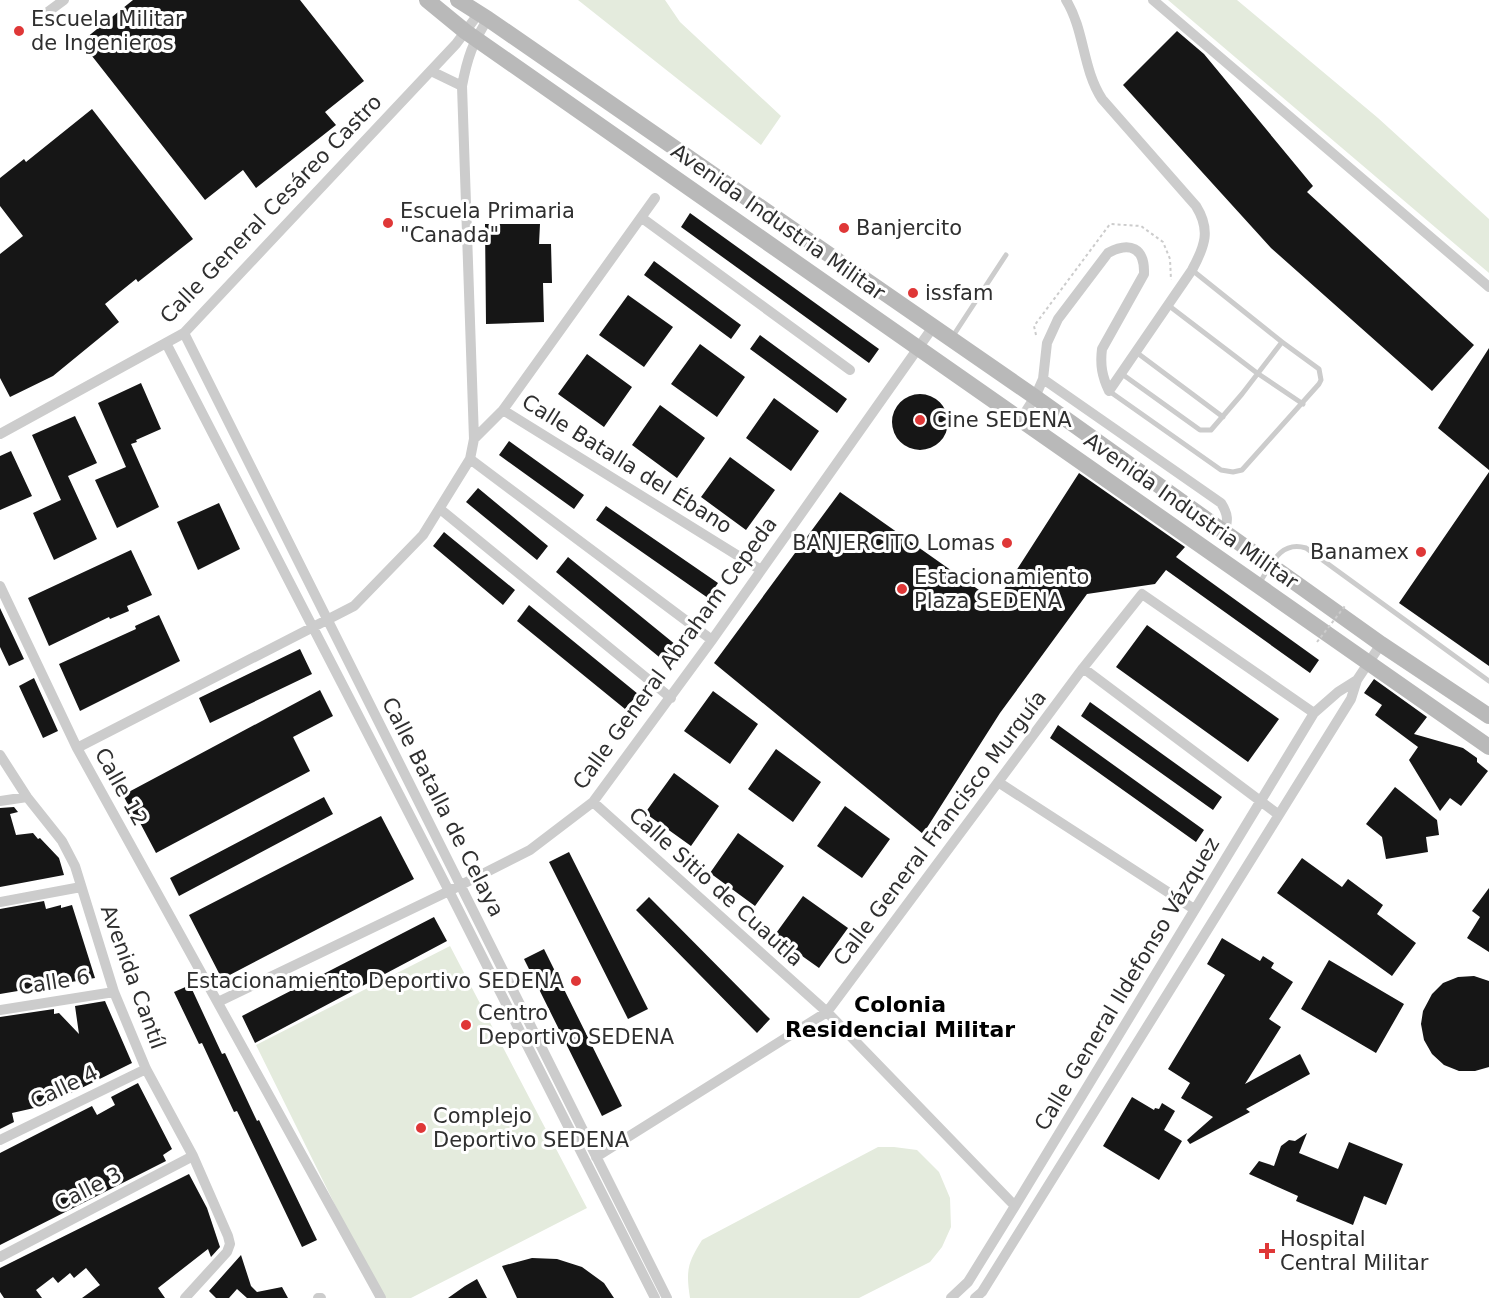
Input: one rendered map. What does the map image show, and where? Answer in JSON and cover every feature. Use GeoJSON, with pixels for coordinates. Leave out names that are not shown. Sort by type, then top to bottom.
{"type":"FeatureCollection","features":[{"type":"Feature","properties":{"kind":"main road","name":"Avenida Industria Militar"},"geometry":{"type":"LineString","coordinates":[[427,0],[470,35],[1489,747]]}},
{"type":"Feature","properties":{"kind":"main road","name":"Avenida Industria Militar"},"geometry":{"type":"LineString","coordinates":[[458,0],[951,339],[1381,644],[1489,716]]}},
{"type":"Feature","properties":{"kind":"street"},"geometry":{"type":"LineString","coordinates":[[41,17],[64,0]]}},
{"type":"Feature","properties":{"kind":"street"},"geometry":{"type":"LineString","coordinates":[[1066,0],[1077,21],[1087,67],[1097,92],[1203,217],[1205,238],[1203,250],[1192,270],[1109,391]]}},
{"type":"Feature","properties":{"kind":"street"},"geometry":{"type":"LineString","coordinates":[[1153,0],[1489,287]]}},
{"type":"Feature","properties":{"kind":"street","name":"Calle General Cesáreo Castro"},"geometry":{"type":"LineString","coordinates":[[0,434],[184,333],[431,71],[470,35],[484,16]]}},
{"type":"Feature","properties":{"kind":"street"},"geometry":{"type":"LineString","coordinates":[[77,748],[354,606],[423,535],[470,459],[474,439],[462,86],[470,35]]}},
{"type":"Feature","properties":{"kind":"street"},"geometry":{"type":"LineString","coordinates":[[431,71],[462,86]]}},
{"type":"Feature","properties":{"kind":"street"},"geometry":{"type":"LineString","coordinates":[[474,439],[503,410],[655,198]]}},
{"type":"Feature","properties":{"kind":"street"},"geometry":{"type":"LineString","coordinates":[[642,218],[850,370]]}},
{"type":"Feature","properties":{"kind":"street"},"geometry":{"type":"LineString","coordinates":[[1021,419],[1035,398],[1043,379],[1047,343],[1058,319],[1108,253],[1117,248],[1126,247],[1135,249],[1141,254],[1144,274],[1102,349],[1100,362],[1102,376],[1109,391]]}},
{"type":"Feature","properties":{"kind":"street","name":"Calle General Abraham Cepeda"},"geometry":{"type":"LineString","coordinates":[[218,1002],[449,891],[530,849],[593,802],[671,698],[933,327]]}},
{"type":"Feature","properties":{"kind":"street","name":"Calle Batalla de Celaya"},"geometry":{"type":"LineString","coordinates":[[184,333],[667,1298]]}},
{"type":"Feature","properties":{"kind":"street","name":"Calle Batalla de Celaya"},"geometry":{"type":"LineString","coordinates":[[166,343],[314,627],[655,1298]]}},
{"type":"Feature","properties":{"kind":"street"},"geometry":{"type":"LineString","coordinates":[[1043,379],[1221,503],[1228,519],[1223,532]]}},
{"type":"Feature","properties":{"kind":"street","name":"Calle Batalla del Ébano"},"geometry":{"type":"LineString","coordinates":[[503,410],[761,570]]}},
{"type":"Feature","properties":{"kind":"street"},"geometry":{"type":"LineString","coordinates":[[470,459],[712,640]]}},
{"type":"Feature","properties":{"kind":"street"},"geometry":{"type":"LineString","coordinates":[[440,509],[671,698]]}},
{"type":"Feature","properties":{"kind":"street","name":"Calle 12"},"geometry":{"type":"LineString","coordinates":[[0,586],[77,748],[381,1298]]}},
{"type":"Feature","properties":{"kind":"street","name":"Calle General Francisco Murguía"},"geometry":{"type":"LineString","coordinates":[[596,1156],[827,1012],[1083,668],[1142,594],[1314,713]]}},
{"type":"Feature","properties":{"kind":"street","name":"Calle General Ildefonso Vázquez"},"geometry":{"type":"LineString","coordinates":[[975,1298],[982,1292],[994,1273],[1279,815],[1351,699],[1357,680],[1381,644]]}},
{"type":"Feature","properties":{"kind":"street"},"geometry":{"type":"LineString","coordinates":[[1083,668],[1279,815]]}},
{"type":"Feature","properties":{"kind":"street","name":"Calle General Ildefonso Vázquez"},"geometry":{"type":"LineString","coordinates":[[951,1298],[968,1282],[1314,713],[1338,692],[1357,680]]}},
{"type":"Feature","properties":{"kind":"street"},"geometry":{"type":"LineString","coordinates":[[1338,692],[1351,699]]}},
{"type":"Feature","properties":{"kind":"street","name":"Avenida Cantíl"},"geometry":{"type":"LineString","coordinates":[[0,755],[27,797],[62,841],[75,866],[114,992],[146,1069],[193,1156],[228,1236],[230,1244],[227,1252],[185,1298]]}},
{"type":"Feature","properties":{"kind":"street"},"geometry":{"type":"LineString","coordinates":[[998,782],[1194,909]]}},
{"type":"Feature","properties":{"kind":"street"},"geometry":{"type":"LineString","coordinates":[[0,801],[27,797]]}},
{"type":"Feature","properties":{"kind":"street","name":"Calle Sitio de Cuautla"},"geometry":{"type":"LineString","coordinates":[[593,802],[827,1012],[1015,1206]]}},
{"type":"Feature","properties":{"kind":"street"},"geometry":{"type":"LineString","coordinates":[[0,902],[81,887]]}},
{"type":"Feature","properties":{"kind":"street","name":"Calle 6"},"geometry":{"type":"LineString","coordinates":[[0,1010],[114,992]]}},
{"type":"Feature","properties":{"kind":"street","name":"Calle 4"},"geometry":{"type":"LineString","coordinates":[[0,1140],[146,1069]]}},
{"type":"Feature","properties":{"kind":"street","name":"Calle 3"},"geometry":{"type":"LineString","coordinates":[[0,1257],[193,1156]]}},
{"type":"Feature","properties":{"kind":"lane"},"geometry":{"type":"LineString","coordinates":[[951,339],[1006,255]]}},
{"type":"Feature","properties":{"kind":"lane"},"geometry":{"type":"LineString","coordinates":[[1109,391],[1227,472],[1242,470],[1319,384],[1319,369],[1192,270]]}},
{"type":"Feature","properties":{"kind":"lane"},"geometry":{"type":"LineString","coordinates":[[1168,305],[1257,373],[1303,404]]}},
{"type":"Feature","properties":{"kind":"lane"},"geometry":{"type":"LineString","coordinates":[[1120,373],[1200,430],[1211,430],[1282,342]]}},
{"type":"Feature","properties":{"kind":"lane"},"geometry":{"type":"LineString","coordinates":[[1135,351],[1223,417]]}},
{"type":"Feature","properties":{"kind":"lane"},"geometry":{"type":"LineString","coordinates":[[1258,585],[1281,551],[1288,546],[1297,545],[1306,548],[1489,681]]}},
{"type":"Feature","properties":{"kind":"path"},"geometry":{"type":"LineString","coordinates":[[1317,642],[1345,606]]}},
{"type":"Feature","properties":{"kind":"shaded area"},"geometry":{"type":"Polygon","coordinates":[[[578,0],[665,0],[680,22],[781,116],[761,145],[578,0]]]}},
{"type":"Feature","properties":{"kind":"shaded area"},"geometry":{"type":"Polygon","coordinates":[[[1168,0],[1237,0],[1378,118],[1489,219],[1489,273],[1168,0]]]}},
{"type":"Feature","properties":{"kind":"shaded area","name":"Complejo Deportivo SEDENA"},"geometry":{"type":"Polygon","coordinates":[[[450,946],[587,1208],[411,1298],[381,1298],[256,1045],[450,946]]]}},
{"type":"Feature","properties":{"kind":"shaded area"},"geometry":{"type":"Polygon","coordinates":[[[878,1147],[917,1150],[939,1172],[950,1198],[951,1227],[942,1247],[930,1262],[859,1298],[690,1298],[689,1268],[693,1255],[702,1240],[878,1147]]]}},
{"type":"Feature","properties":{"kind":"building"},"geometry":{"type":"Polygon","coordinates":[[[133,0],[300,0],[364,81],[325,112],[336,125],[256,188],[243,170],[205,200],[81,42],[133,0]]]}},
{"type":"Feature","properties":{"kind":"building"},"geometry":{"type":"Polygon","coordinates":[[[1177,31],[1204,54],[1313,186],[1307,192],[1474,345],[1432,391],[1271,248],[1123,85],[1177,31]]]}},
{"type":"Feature","properties":{"kind":"building"},"geometry":{"type":"Polygon","coordinates":[[[92,109],[193,239],[138,282],[136,279],[105,304],[119,322],[53,376],[10,397],[0,378],[0,254],[23,236],[0,206],[0,178],[24,159],[26,162],[92,109]]]}},
{"type":"Feature","properties":{"kind":"building"},"geometry":{"type":"Polygon","coordinates":[[[690,213],[879,349],[869,363],[681,227],[690,213]]]}},
{"type":"Feature","properties":{"kind":"building"},"geometry":{"type":"Polygon","coordinates":[[[485,224],[540,224],[539,244],[551,244],[552,283],[543,283],[544,322],[486,324],[485,224]]]}},
{"type":"Feature","properties":{"kind":"building"},"geometry":{"type":"Polygon","coordinates":[[[654,261],[741,325],[731,339],[644,275],[654,261]]]}},
{"type":"Feature","properties":{"kind":"building"},"geometry":{"type":"Polygon","coordinates":[[[628,295],[673,327],[644,367],[599,335],[628,295]]]}},
{"type":"Feature","properties":{"kind":"building"},"geometry":{"type":"Polygon","coordinates":[[[760,335],[847,399],[837,413],[750,349],[760,335]]]}},
{"type":"Feature","properties":{"kind":"building"},"geometry":{"type":"Polygon","coordinates":[[[700,344],[745,377],[717,417],[671,384],[700,344]]]}},
{"type":"Feature","properties":{"kind":"building"},"geometry":{"type":"Polygon","coordinates":[[[1489,348],[1489,470],[1438,428],[1489,348]]]}},
{"type":"Feature","properties":{"kind":"building"},"geometry":{"type":"Polygon","coordinates":[[[587,354],[632,387],[604,427],[558,394],[587,354]]]}},
{"type":"Feature","properties":{"kind":"building"},"geometry":{"type":"Polygon","coordinates":[[[141,383],[161,429],[131,444],[159,507],[117,528],[95,480],[126,467],[98,403],[141,383]]]}},
{"type":"Feature","properties":{"kind":"building","name":"Cine SEDENA"},"geometry":{"type":"Polygon","coordinates":[[[915,394],[925,394],[940,402],[946,411],[948,422],[946,433],[940,442],[925,450],[915,450],[904,445],[897,438],[892,427],[892,417],[897,406],[904,399],[915,394]]]}},
{"type":"Feature","properties":{"kind":"building"},"geometry":{"type":"Polygon","coordinates":[[[774,398],[819,431],[791,471],[746,438],[774,398]]]}},
{"type":"Feature","properties":{"kind":"building"},"geometry":{"type":"Polygon","coordinates":[[[660,405],[705,438],[677,478],[632,445],[660,405]]]}},
{"type":"Feature","properties":{"kind":"building"},"geometry":{"type":"Polygon","coordinates":[[[75,416],[97,463],[68,476],[97,539],[54,560],[33,513],[61,500],[32,435],[75,416]]]}},
{"type":"Feature","properties":{"kind":"building"},"geometry":{"type":"Polygon","coordinates":[[[509,441],[584,495],[574,509],[499,455],[509,441]]]}},
{"type":"Feature","properties":{"kind":"building"},"geometry":{"type":"Polygon","coordinates":[[[11,451],[32,496],[0,510],[0,456],[11,451]]]}},
{"type":"Feature","properties":{"kind":"building"},"geometry":{"type":"Polygon","coordinates":[[[730,457],[775,490],[746,530],[701,497],[730,457]]]}},
{"type":"Feature","properties":{"kind":"building"},"geometry":{"type":"Polygon","coordinates":[[[1489,472],[1489,666],[1399,603],[1489,472]]]}},
{"type":"Feature","properties":{"kind":"building"},"geometry":{"type":"Polygon","coordinates":[[[1079,473],[1185,547],[1176,557],[1319,660],[1310,673],[1166,570],[1155,584],[1087,594],[1000,713],[923,834],[714,663],[840,492],[996,602],[1079,473]]]}},
{"type":"Feature","properties":{"kind":"building"},"geometry":{"type":"Polygon","coordinates":[[[478,488],[548,546],[537,560],[466,502],[478,488]]]}},
{"type":"Feature","properties":{"kind":"building"},"geometry":{"type":"Polygon","coordinates":[[[219,503],[240,549],[198,570],[177,522],[219,503]]]}},
{"type":"Feature","properties":{"kind":"building"},"geometry":{"type":"Polygon","coordinates":[[[606,506],[718,583],[708,598],[596,520],[606,506]]]}},
{"type":"Feature","properties":{"kind":"building"},"geometry":{"type":"Polygon","coordinates":[[[444,532],[515,590],[503,605],[433,546],[444,532]]]}},
{"type":"Feature","properties":{"kind":"building"},"geometry":{"type":"Polygon","coordinates":[[[131,550],[152,595],[127,606],[129,611],[110,619],[109,617],[49,646],[28,598],[131,550]]]}},
{"type":"Feature","properties":{"kind":"building"},"geometry":{"type":"Polygon","coordinates":[[[568,557],[676,645],[664,661],[556,572],[568,557]]]}},
{"type":"Feature","properties":{"kind":"building"},"geometry":{"type":"Polygon","coordinates":[[[529,605],[638,694],[625,709],[517,621],[529,605]]]}},
{"type":"Feature","properties":{"kind":"building"},"geometry":{"type":"Polygon","coordinates":[[[0,608],[24,659],[9,666],[0,647],[0,608]]]}},
{"type":"Feature","properties":{"kind":"building"},"geometry":{"type":"Polygon","coordinates":[[[159,615],[180,661],[80,711],[59,664],[136,629],[135,626],[159,615]]]}},
{"type":"Feature","properties":{"kind":"building"},"geometry":{"type":"Polygon","coordinates":[[[1147,625],[1279,719],[1248,762],[1116,667],[1147,625]]]}},
{"type":"Feature","properties":{"kind":"building"},"geometry":{"type":"Polygon","coordinates":[[[300,649],[312,674],[210,723],[199,698],[300,649]]]}},
{"type":"Feature","properties":{"kind":"building"},"geometry":{"type":"Polygon","coordinates":[[[34,678],[58,731],[43,738],[19,686],[34,678]]]}},
{"type":"Feature","properties":{"kind":"building"},"geometry":{"type":"Polygon","coordinates":[[[1374,679],[1427,717],[1414,734],[1463,748],[1477,758],[1477,762],[1488,771],[1461,806],[1450,798],[1440,811],[1409,760],[1418,747],[1375,715],[1382,705],[1364,693],[1374,679]]]}},
{"type":"Feature","properties":{"kind":"building"},"geometry":{"type":"Polygon","coordinates":[[[320,690],[333,716],[293,737],[310,771],[156,853],[123,795],[320,690]]]}},
{"type":"Feature","properties":{"kind":"building"},"geometry":{"type":"Polygon","coordinates":[[[713,691],[758,724],[730,764],[684,731],[713,691]]]}},
{"type":"Feature","properties":{"kind":"building"},"geometry":{"type":"Polygon","coordinates":[[[1090,702],[1222,797],[1213,810],[1081,716],[1090,702]]]}},
{"type":"Feature","properties":{"kind":"building"},"geometry":{"type":"Polygon","coordinates":[[[1058,725],[1204,830],[1196,842],[1050,738],[1058,725]]]}},
{"type":"Feature","properties":{"kind":"building"},"geometry":{"type":"Polygon","coordinates":[[[776,749],[821,782],[793,822],[748,789],[776,749]]]}},
{"type":"Feature","properties":{"kind":"building"},"geometry":{"type":"Polygon","coordinates":[[[674,773],[719,806],[691,846],[645,813],[674,773]]]}},
{"type":"Feature","properties":{"kind":"building"},"geometry":{"type":"Polygon","coordinates":[[[1395,787],[1437,820],[1439,835],[1426,837],[1428,852],[1386,859],[1382,837],[1366,824],[1395,787]]]}},
{"type":"Feature","properties":{"kind":"building"},"geometry":{"type":"Polygon","coordinates":[[[324,797],[333,814],[179,896],[170,878],[324,797]]]}},
{"type":"Feature","properties":{"kind":"building"},"geometry":{"type":"Polygon","coordinates":[[[845,806],[890,839],[862,878],[817,846],[845,806]]]}},
{"type":"Feature","properties":{"kind":"building"},"geometry":{"type":"Polygon","coordinates":[[[14,807],[18,812],[10,814],[16,835],[33,833],[38,839],[40,838],[59,858],[64,875],[0,887],[0,808],[14,807]]]}},
{"type":"Feature","properties":{"kind":"building"},"geometry":{"type":"Polygon","coordinates":[[[381,816],[414,879],[222,979],[189,915],[381,816]]]}},
{"type":"Feature","properties":{"kind":"building"},"geometry":{"type":"Polygon","coordinates":[[[738,833],[784,866],[755,906],[710,873],[738,833]]]}},
{"type":"Feature","properties":{"kind":"building"},"geometry":{"type":"Polygon","coordinates":[[[569,852],[648,1009],[628,1019],[549,862],[569,852]]]}},
{"type":"Feature","properties":{"kind":"building"},"geometry":{"type":"Polygon","coordinates":[[[1302,858],[1342,887],[1348,879],[1383,905],[1377,914],[1416,943],[1392,976],[1277,893],[1302,858]]]}},
{"type":"Feature","properties":{"kind":"building"},"geometry":{"type":"Polygon","coordinates":[[[1489,888],[1489,952],[1467,938],[1480,917],[1472,911],[1489,888]]]}},
{"type":"Feature","properties":{"kind":"building"},"geometry":{"type":"Polygon","coordinates":[[[803,896],[848,928],[819,968],[774,936],[803,896]]]}},
{"type":"Feature","properties":{"kind":"building"},"geometry":{"type":"Polygon","coordinates":[[[649,897],[770,1019],[757,1033],[636,910],[649,897]]]}},
{"type":"Feature","properties":{"kind":"building"},"geometry":{"type":"Polygon","coordinates":[[[44,901],[46,909],[72,905],[95,978],[0,994],[0,909],[44,901]]]}},
{"type":"Feature","properties":{"kind":"building"},"geometry":{"type":"Polygon","coordinates":[[[434,917],[447,941],[255,1043],[242,1016],[434,917]]]}},
{"type":"Feature","properties":{"kind":"building"},"geometry":{"type":"Polygon","coordinates":[[[1222,938],[1260,961],[1263,956],[1274,963],[1271,968],[1293,982],[1269,1019],[1281,1027],[1245,1084],[1300,1054],[1310,1074],[1246,1109],[1250,1112],[1190,1144],[1187,1140],[1213,1117],[1181,1098],[1190,1083],[1168,1069],[1225,975],[1207,964],[1222,938]]]}},
{"type":"Feature","properties":{"kind":"building"},"geometry":{"type":"Polygon","coordinates":[[[544,949],[622,1106],[602,1116],[524,959],[544,949]]]}},
{"type":"Feature","properties":{"kind":"building"},"geometry":{"type":"Polygon","coordinates":[[[1329,960],[1404,1004],[1376,1053],[1301,1009],[1329,960]]]}},
{"type":"Feature","properties":{"kind":"building"},"geometry":{"type":"Polygon","coordinates":[[[1474,976],[1489,981],[1489,1067],[1475,1071],[1459,1071],[1444,1065],[1432,1054],[1424,1040],[1421,1024],[1423,1011],[1432,994],[1443,983],[1458,977],[1474,976]]]}},
{"type":"Feature","properties":{"kind":"building"},"geometry":{"type":"Polygon","coordinates":[[[190,985],[222,1054],[225,1053],[317,1240],[302,1247],[237,1111],[234,1112],[202,1043],[199,1044],[174,992],[190,985]]]}},
{"type":"Feature","properties":{"kind":"building"},"geometry":{"type":"Polygon","coordinates":[[[105,1001],[132,1063],[43,1107],[12,1113],[14,1122],[0,1129],[0,1017],[54,1009],[54,1014],[59,1013],[79,1034],[75,1006],[105,1001]]]}},
{"type":"Feature","properties":{"kind":"building"},"geometry":{"type":"Polygon","coordinates":[[[138,1083],[172,1149],[163,1155],[166,1161],[0,1245],[0,1153],[92,1106],[97,1115],[115,1105],[111,1097],[138,1083]]]}},
{"type":"Feature","properties":{"kind":"building"},"geometry":{"type":"Polygon","coordinates":[[[1132,1097],[1154,1110],[1159,1109],[1162,1103],[1175,1111],[1164,1130],[1182,1141],[1159,1180],[1103,1146],[1132,1097]]]}},
{"type":"Feature","properties":{"kind":"building"},"geometry":{"type":"Polygon","coordinates":[[[1307,1133],[1299,1153],[1338,1169],[1349,1142],[1403,1164],[1386,1205],[1364,1196],[1353,1225],[1296,1201],[1298,1196],[1249,1174],[1259,1161],[1274,1166],[1281,1146],[1307,1133]]]}},
{"type":"Feature","properties":{"kind":"building"},"geometry":{"type":"Polygon","coordinates":[[[189,1174],[207,1208],[220,1247],[211,1257],[208,1249],[158,1288],[165,1298],[82,1298],[100,1285],[86,1268],[74,1278],[70,1273],[58,1283],[53,1277],[36,1290],[42,1298],[4,1298],[0,1292],[0,1268],[189,1174]]]}},
{"type":"Feature","properties":{"kind":"building"},"geometry":{"type":"Polygon","coordinates":[[[241,1255],[251,1286],[257,1292],[282,1287],[288,1298],[247,1298],[237,1289],[229,1298],[216,1298],[209,1291],[241,1255]]]}},
{"type":"Feature","properties":{"kind":"building"},"geometry":{"type":"Polygon","coordinates":[[[532,1258],[557,1259],[582,1267],[604,1283],[614,1298],[517,1298],[502,1266],[532,1258]]]}},
{"type":"Feature","properties":{"kind":"building"},"geometry":{"type":"Polygon","coordinates":[[[477,1279],[487,1298],[448,1298],[465,1286],[477,1279]]]}},
{"type":"Feature","properties":{"kind":"place","name":"Escuela Militar de Ingenieros"},"geometry":{"type":"Point","coordinates":[19,31]}},
{"type":"Feature","properties":{"kind":"place","name":"Escuela Primaria \"Canada\""},"geometry":{"type":"Point","coordinates":[388,223]}},
{"type":"Feature","properties":{"kind":"place","name":"Banjercito"},"geometry":{"type":"Point","coordinates":[844,228]}},
{"type":"Feature","properties":{"kind":"place","name":"issfam"},"geometry":{"type":"Point","coordinates":[913,293]}},
{"type":"Feature","properties":{"kind":"place","name":"Cine SEDENA"},"geometry":{"type":"Point","coordinates":[920,420]}},
{"type":"Feature","properties":{"kind":"place","name":"BANJERCITO Lomas"},"geometry":{"type":"Point","coordinates":[1007,543]}},
{"type":"Feature","properties":{"kind":"place","name":"Banamex"},"geometry":{"type":"Point","coordinates":[1421,552]}},
{"type":"Feature","properties":{"kind":"place","name":"Estacionamiento Plaza SEDENA"},"geometry":{"type":"Point","coordinates":[902,589]}},
{"type":"Feature","properties":{"kind":"place","name":"Estacionamiento Deportivo SEDENA"},"geometry":{"type":"Point","coordinates":[576,981]}},
{"type":"Feature","properties":{"kind":"place","name":"Centro Deportivo SEDENA"},"geometry":{"type":"Point","coordinates":[466,1025]}},
{"type":"Feature","properties":{"kind":"place","name":"Complejo Deportivo SEDENA"},"geometry":{"type":"Point","coordinates":[421,1128]}},
{"type":"Feature","properties":{"kind":"place","name":"Hospital Central Militar"},"geometry":{"type":"Point","coordinates":[1267,1251]}},
{"type":"Feature","properties":{"kind":"district","name":"Colonia Residencial Militar"},"geometry":{"type":"Point","coordinates":[900,1016]}}]}
